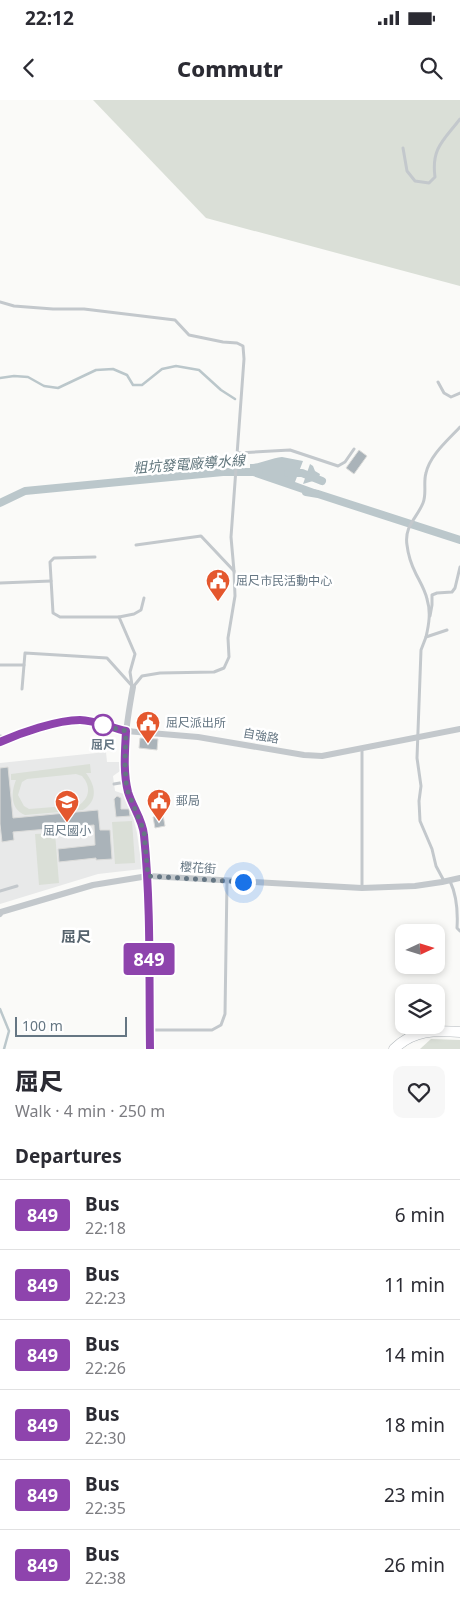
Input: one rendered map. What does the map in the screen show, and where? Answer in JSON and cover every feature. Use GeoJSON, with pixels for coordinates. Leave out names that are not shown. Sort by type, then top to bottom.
{"type":"FeatureCollection","features":[{"type":"Feature","properties":{"kind":"main road"},"geometry":{"type":"LineString","coordinates":[[394,1049],[401,1042],[424,1031],[460,1032]]}},
{"type":"Feature","properties":{"kind":"street"},"geometry":{"type":"LineString","coordinates":[[133,686],[126,731],[125,764],[128,792],[144,831],[148,876],[150,1049]]}},
{"type":"Feature","properties":{"kind":"street","name":"自強路"},"geometry":{"type":"LineString","coordinates":[[126,731],[198,736],[304,756],[322,756],[460,729]]}},
{"type":"Feature","properties":{"kind":"street","name":"櫻花街"},"geometry":{"type":"LineString","coordinates":[[0,912],[93,885],[148,876],[362,888],[415,886],[460,878]]}},
{"type":"Feature","properties":{"kind":"lane"},"geometry":{"type":"LineString","coordinates":[[403,148],[407,171],[415,181],[429,183],[435,177],[433,163],[436,150],[460,119]]}},
{"type":"Feature","properties":{"kind":"lane"},"geometry":{"type":"LineString","coordinates":[[0,302],[14,306],[84,309],[175,320],[189,334],[243,346],[244,359],[232,537],[235,596],[228,638],[228,657],[224,668],[214,672],[160,673],[142,676],[133,686]]}},
{"type":"Feature","properties":{"kind":"lane"},"geometry":{"type":"LineString","coordinates":[[438,382],[444,393],[451,397],[460,393]]}},
{"type":"Feature","properties":{"kind":"lane"},"geometry":{"type":"LineString","coordinates":[[430,619],[427,598],[414,571],[406,544],[407,530],[422,505],[426,494],[425,474],[428,465],[460,427]]}},
{"type":"Feature","properties":{"kind":"lane"},"geometry":{"type":"LineString","coordinates":[[238,453],[290,450],[338,466],[345,462],[354,449]]}},
{"type":"Feature","properties":{"kind":"lane"},"geometry":{"type":"LineString","coordinates":[[136,545],[200,536],[234,571]]}},
{"type":"Feature","properties":{"kind":"lane"},"geometry":{"type":"LineString","coordinates":[[95,557],[54,558],[50,562],[53,613],[60,617],[119,617],[134,614],[141,610],[144,598]]}},
{"type":"Feature","properties":{"kind":"lane"},"geometry":{"type":"LineString","coordinates":[[460,567],[456,588],[452,592],[432,595],[430,619],[421,650],[417,758],[421,786],[419,801],[420,821],[432,850],[436,866],[453,888],[458,911],[457,928],[460,931]]}},
{"type":"Feature","properties":{"kind":"lane"},"geometry":{"type":"LineString","coordinates":[[0,583],[51,581]]}},
{"type":"Feature","properties":{"kind":"lane"},"geometry":{"type":"LineString","coordinates":[[119,617],[135,654],[130,672],[133,686]]}},
{"type":"Feature","properties":{"kind":"lane"},"geometry":{"type":"LineString","coordinates":[[426,637],[447,630]]}},
{"type":"Feature","properties":{"kind":"lane"},"geometry":{"type":"LineString","coordinates":[[22,689],[25,653],[107,658],[133,686]]}},
{"type":"Feature","properties":{"kind":"lane"},"geometry":{"type":"LineString","coordinates":[[0,665],[24,665]]}},
{"type":"Feature","properties":{"kind":"lane","name":"自強路"},"geometry":{"type":"LineString","coordinates":[[0,742],[63,722],[81,720],[126,731]]}},
{"type":"Feature","properties":{"kind":"lane"},"geometry":{"type":"LineString","coordinates":[[0,736],[9,738]]}},
{"type":"Feature","properties":{"kind":"lane"},"geometry":{"type":"LineString","coordinates":[[362,749],[362,888]]}},
{"type":"Feature","properties":{"kind":"lane"},"geometry":{"type":"LineString","coordinates":[[114,784],[126,782]]}},
{"type":"Feature","properties":{"kind":"lane"},"geometry":{"type":"LineString","coordinates":[[150,1030],[212,1030],[221,1025],[225,1014],[226,881]]}},
{"type":"Feature","properties":{"kind":"lane"},"geometry":{"type":"LineString","coordinates":[[0,891],[17,886]]}},
{"type":"Feature","properties":{"kind":"shaded area"},"geometry":{"type":"Polygon","coordinates":[[[93,100],[460,100],[460,286],[206,218],[93,100]]]}},
{"type":"Feature","properties":{"kind":"shaded area"},"geometry":{"type":"Polygon","coordinates":[[[282,457],[303,461],[295,482],[317,490],[314,497],[250,475],[250,464],[282,457]]]}},
{"type":"Feature","properties":{"kind":"shaded area"},"geometry":{"type":"Polygon","coordinates":[[[310,464],[320,474],[317,482],[313,481],[303,484],[310,464]]]}},
{"type":"Feature","properties":{"kind":"shaded area","name":"屈尺國小"},"geometry":{"type":"Polygon","coordinates":[[[106,752],[107,762],[119,762],[120,771],[113,776],[115,791],[124,794],[132,813],[142,869],[98,874],[0,904],[0,763],[106,752]]]}},
{"type":"Feature","properties":{"kind":"shaded area"},"geometry":{"type":"Polygon","coordinates":[[[90,764],[91,773],[86,773],[92,783],[93,798],[83,810],[25,815],[14,804],[13,790],[16,780],[11,780],[11,774],[90,764]],[[76,774],[27,779],[22,782],[18,795],[24,806],[29,809],[79,805],[83,802],[88,792],[87,784],[82,776],[76,774]]]}},
{"type":"Feature","properties":{"kind":"shaded area"},"geometry":{"type":"Polygon","coordinates":[[[132,821],[135,863],[115,864],[112,822],[132,821]]]}},
{"type":"Feature","properties":{"kind":"shaded area"},"geometry":{"type":"Polygon","coordinates":[[[55,833],[59,883],[39,885],[35,834],[55,833]]]}},
{"type":"Feature","properties":{"kind":"shaded area"},"geometry":{"type":"Polygon","coordinates":[[[431,1039],[460,1040],[460,1049],[420,1049],[431,1039]]]}},
{"type":"Feature","properties":{"kind":"building"},"geometry":{"type":"Polygon","coordinates":[[[359,450],[367,456],[354,474],[346,468],[359,450]]]}},
{"type":"Feature","properties":{"kind":"building","name":"屈尺派出所"},"geometry":{"type":"Polygon","coordinates":[[[140,738],[158,739],[157,750],[139,748],[140,738]]]}},
{"type":"Feature","properties":{"kind":"building"},"geometry":{"type":"Polygon","coordinates":[[[8,767],[13,818],[98,810],[100,830],[110,830],[112,859],[96,860],[96,858],[59,862],[58,849],[95,845],[94,825],[13,832],[14,840],[2,842],[0,824],[0,768],[8,767]]]}},
{"type":"Feature","properties":{"kind":"building"},"geometry":{"type":"Polygon","coordinates":[[[117,796],[121,798],[121,809],[129,809],[130,816],[116,817],[114,799],[117,796]]]}},
{"type":"Feature","properties":{"kind":"building","name":"郵局"},"geometry":{"type":"Polygon","coordinates":[[[163,815],[165,826],[155,828],[153,817],[163,815]]]}},
{"type":"Feature","properties":{"kind":"waterway"},"geometry":{"type":"LineString","coordinates":[[0,378],[28,377],[44,386],[58,388],[96,370],[113,369],[127,375],[133,385],[142,385],[162,369],[176,366],[199,370],[221,390],[235,399]]}},
{"type":"Feature","properties":{"kind":"waterway","name":"粗坑發電廠導水線"},"geometry":{"type":"LineString","coordinates":[[0,503],[25,491],[223,472],[259,472]]}},
{"type":"Feature","properties":{"kind":"waterway"},"geometry":{"type":"LineString","coordinates":[[288,473],[302,473],[322,481]]}},
{"type":"Feature","properties":{"kind":"waterway","name":"粗坑發電廠導水線"},"geometry":{"type":"LineString","coordinates":[[306,492],[318,494],[460,540]]}},
{"type":"Feature","properties":{"kind":"waterway"},"geometry":{"type":"LineString","coordinates":[[0,1009],[9,1031],[4,1049]]}},
{"type":"Feature","properties":{"kind":"bus line","name":"849"},"geometry":{"type":"LineString","coordinates":[[0,742],[63,722],[81,720],[126,731],[126,782],[128,792],[144,831],[148,876],[150,1049]]}},
{"type":"Feature","properties":{"kind":"place","name":"屈尺市民活動中心"},"geometry":{"type":"Point","coordinates":[218,602]}},
{"type":"Feature","properties":{"kind":"place","name":"屈尺"},"geometry":{"type":"Point","coordinates":[103,725]}},
{"type":"Feature","properties":{"kind":"place","name":"屈尺派出所"},"geometry":{"type":"Point","coordinates":[148,744]}},
{"type":"Feature","properties":{"kind":"place","name":"郵局"},"geometry":{"type":"Point","coordinates":[159,822]}},
{"type":"Feature","properties":{"kind":"place","name":"屈尺國小"},"geometry":{"type":"Point","coordinates":[67,823]}},
{"type":"Feature","properties":{"kind":"district","name":"屈尺"},"geometry":{"type":"Point","coordinates":[76,937]}},
{"type":"Feature","properties":{"kind":"route"},"geometry":{"type":"LineString","coordinates":[[103,725],[96,724],[126,731],[126,782],[128,792],[144,831],[148,876],[243,882]]}}]}
